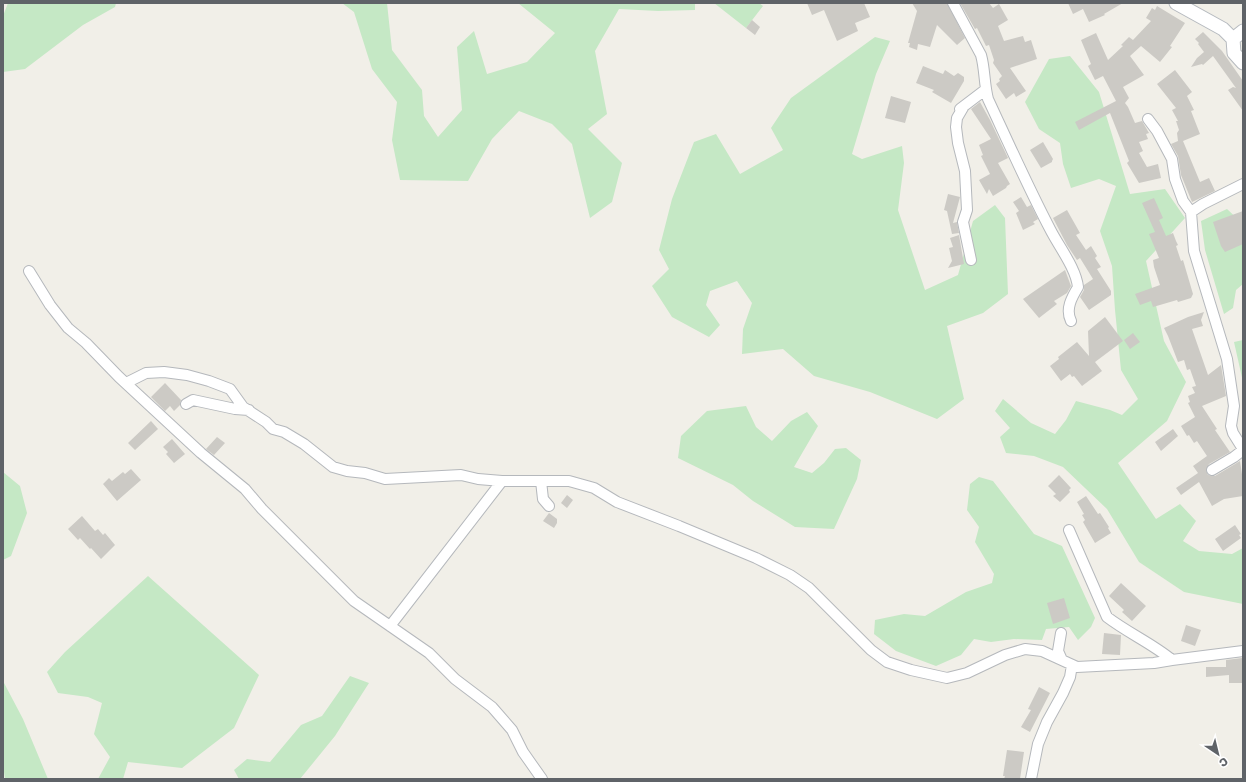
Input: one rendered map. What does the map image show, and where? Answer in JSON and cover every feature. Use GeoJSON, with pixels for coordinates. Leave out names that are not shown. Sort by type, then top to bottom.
{"type":"FeatureCollection","features":[{"type":"Feature","properties":{"kind":"street"},"geometry":{"type":"LineString","coordinates":[[953,3],[981,55],[985,90],[1024,177],[1050,231],[1076,276],[1078,287],[1068,309],[1068,316],[1071,321]]}},
{"type":"Feature","properties":{"kind":"street"},"geometry":{"type":"LineString","coordinates":[[1176,3],[1223,29],[1238,35],[1234,53],[1243,63]]}},
{"type":"Feature","properties":{"kind":"street"},"geometry":{"type":"LineString","coordinates":[[951,115],[985,90]]}},
{"type":"Feature","properties":{"kind":"street"},"geometry":{"type":"LineString","coordinates":[[964,106],[957,118],[956,127],[958,143],[966,170],[967,210],[963,222],[971,260]]}},
{"type":"Feature","properties":{"kind":"street"},"geometry":{"type":"LineString","coordinates":[[1148,119],[1157,131],[1172,159],[1175,179],[1183,201],[1191,212],[1194,251],[1227,359],[1234,406],[1231,426],[1243,450],[1212,470]]}},
{"type":"Feature","properties":{"kind":"street"},"geometry":{"type":"LineString","coordinates":[[1191,212],[1203,204],[1243,184]]}},
{"type":"Feature","properties":{"kind":"street"},"geometry":{"type":"LineString","coordinates":[[29,272],[50,305],[68,328],[86,343],[201,453],[245,489],[262,510],[354,602],[429,653],[455,678],[492,707],[512,730],[523,752],[542,779]]}},
{"type":"Feature","properties":{"kind":"street"},"geometry":{"type":"LineString","coordinates":[[126,382],[146,373],[164,372],[187,375],[210,381],[230,389],[243,407],[266,422],[273,429],[284,432],[304,444],[333,467],[347,471],[365,473],[385,479],[461,476],[502,481],[569,481],[594,488],[618,502],[726,545],[790,575],[809,588],[871,650],[887,662],[911,670],[947,678],[967,673],[1005,655],[1025,649],[1042,652],[1077,667],[1154,663],[1243,651]]}},
{"type":"Feature","properties":{"kind":"street"},"geometry":{"type":"LineString","coordinates":[[186,404],[193,400],[235,409],[248,410]]}},
{"type":"Feature","properties":{"kind":"street"},"geometry":{"type":"LineString","coordinates":[[390,626],[502,481]]}},
{"type":"Feature","properties":{"kind":"street"},"geometry":{"type":"LineString","coordinates":[[541,481],[542,499],[549,506]]}},
{"type":"Feature","properties":{"kind":"street"},"geometry":{"type":"LineString","coordinates":[[1070,530],[1107,617],[1129,633],[1162,651],[1172,660]]}},
{"type":"Feature","properties":{"kind":"street"},"geometry":{"type":"LineString","coordinates":[[1061,633],[1058,651],[1062,660]]}},
{"type":"Feature","properties":{"kind":"street"},"geometry":{"type":"LineString","coordinates":[[1031,779],[1038,744],[1047,722],[1070,677],[1072,665]]}},
{"type":"Feature","properties":{"kind":"green space"},"geometry":{"type":"Polygon","coordinates":[[[8,3],[116,3],[115,7],[83,25],[25,69],[3,72],[3,16],[8,3]]]}},
{"type":"Feature","properties":{"kind":"green space"},"geometry":{"type":"Polygon","coordinates":[[[342,3],[387,3],[392,50],[422,90],[424,116],[438,137],[462,110],[457,47],[474,31],[487,74],[527,62],[555,33],[518,3],[695,3],[695,10],[658,11],[619,9],[595,51],[607,114],[588,129],[622,163],[612,202],[590,218],[572,144],[552,124],[519,111],[492,139],[468,181],[400,180],[392,140],[397,102],[372,69],[354,12],[342,3]]]}},
{"type":"Feature","properties":{"kind":"green space"},"geometry":{"type":"Polygon","coordinates":[[[714,3],[759,3],[763,6],[746,28],[714,3]]]}},
{"type":"Feature","properties":{"kind":"green space"},"geometry":{"type":"Polygon","coordinates":[[[875,37],[890,41],[876,74],[852,154],[862,159],[902,146],[904,163],[898,210],[925,290],[958,275],[973,221],[995,205],[1005,218],[1008,294],[983,313],[947,326],[964,399],[937,419],[870,392],[814,376],[783,349],[742,354],[743,329],[752,303],[737,281],[710,291],[706,305],[720,325],[709,337],[672,317],[652,286],[669,269],[659,250],[672,199],[694,142],[716,134],[740,174],[783,150],[771,128],[791,98],[875,37]]]}},
{"type":"Feature","properties":{"kind":"green space"},"geometry":{"type":"Polygon","coordinates":[[[1070,56],[1099,92],[1130,194],[1165,189],[1185,218],[1146,261],[1164,341],[1186,382],[1167,421],[1118,463],[1156,519],[1180,504],[1196,521],[1183,541],[1199,551],[1232,554],[1243,548],[1243,604],[1184,592],[1139,562],[1107,509],[1063,467],[1034,456],[1006,453],[1000,437],[1010,428],[995,411],[1003,399],[1031,423],[1055,434],[1066,420],[1076,401],[1110,410],[1122,415],[1138,399],[1121,370],[1112,266],[1100,231],[1116,186],[1099,179],[1071,188],[1063,164],[1060,143],[1039,129],[1025,102],[1049,59],[1070,56]]]}},
{"type":"Feature","properties":{"kind":"green space"},"geometry":{"type":"Polygon","coordinates":[[[1227,209],[1243,224],[1243,284],[1236,290],[1233,308],[1224,314],[1205,250],[1201,221],[1227,209]]]}},
{"type":"Feature","properties":{"kind":"green space"},"geometry":{"type":"Polygon","coordinates":[[[1243,340],[1243,382],[1234,342],[1243,340]]]}},
{"type":"Feature","properties":{"kind":"green space"},"geometry":{"type":"Polygon","coordinates":[[[746,406],[756,427],[772,441],[791,421],[807,412],[818,426],[794,467],[812,473],[824,463],[835,449],[846,448],[861,460],[857,479],[834,529],[795,527],[753,501],[733,485],[678,458],[681,436],[707,411],[746,406]]]}},
{"type":"Feature","properties":{"kind":"green space"},"geometry":{"type":"Polygon","coordinates":[[[3,472],[20,486],[27,513],[11,556],[3,560],[3,472]]]}},
{"type":"Feature","properties":{"kind":"green space"},"geometry":{"type":"Polygon","coordinates":[[[979,477],[993,481],[1034,534],[1062,546],[1095,618],[1091,627],[1078,640],[1069,627],[1046,629],[1042,640],[1014,639],[991,642],[974,639],[961,655],[936,666],[896,651],[874,634],[875,620],[904,614],[925,616],[966,592],[992,583],[994,574],[975,542],[979,527],[967,510],[970,484],[979,477]]]}},
{"type":"Feature","properties":{"kind":"green space"},"geometry":{"type":"Polygon","coordinates":[[[148,576],[259,675],[234,728],[182,768],[128,762],[123,779],[98,779],[110,757],[94,734],[102,703],[88,697],[58,693],[47,672],[65,652],[148,576]]]}},
{"type":"Feature","properties":{"kind":"green space"},"geometry":{"type":"Polygon","coordinates":[[[350,676],[369,683],[335,736],[300,779],[239,779],[234,770],[247,759],[270,762],[301,725],[322,716],[350,676]]]}},
{"type":"Feature","properties":{"kind":"green space"},"geometry":{"type":"Polygon","coordinates":[[[3,681],[23,719],[48,779],[5,779],[3,765],[3,681]]]}},
{"type":"Feature","properties":{"kind":"building"},"geometry":{"type":"Polygon","coordinates":[[[807,3],[864,3],[870,17],[855,23],[858,31],[837,41],[824,10],[812,15],[807,3]]]}},
{"type":"Feature","properties":{"kind":"building"},"geometry":{"type":"Polygon","coordinates":[[[912,3],[947,3],[965,38],[957,45],[937,25],[930,47],[918,44],[917,50],[909,47],[910,43],[908,43],[917,11],[912,3]]]}},
{"type":"Feature","properties":{"kind":"building"},"geometry":{"type":"Polygon","coordinates":[[[960,3],[989,3],[993,8],[999,4],[1008,20],[998,26],[1004,41],[1023,36],[1025,42],[1031,40],[1037,59],[1010,68],[1026,91],[1016,97],[1014,93],[1006,99],[996,84],[1000,81],[999,79],[1002,76],[993,63],[994,60],[989,45],[986,46],[977,28],[975,29],[960,3]]]}},
{"type":"Feature","properties":{"kind":"building"},"geometry":{"type":"Polygon","coordinates":[[[1068,3],[1123,3],[1104,14],[1105,15],[1089,22],[1083,9],[1073,14],[1068,3]]]}},
{"type":"Feature","properties":{"kind":"building"},"geometry":{"type":"Polygon","coordinates":[[[1157,6],[1185,23],[1170,46],[1172,47],[1160,62],[1141,46],[1130,56],[1144,75],[1123,87],[1129,98],[1125,103],[1135,123],[1142,121],[1149,133],[1146,134],[1148,139],[1139,142],[1143,151],[1139,153],[1147,167],[1158,164],[1161,178],[1139,183],[1127,163],[1129,161],[1110,113],[1079,130],[1075,122],[1116,101],[1103,76],[1095,80],[1088,66],[1091,64],[1081,40],[1096,33],[1108,60],[1123,46],[1121,45],[1129,37],[1133,40],[1151,21],[1146,18],[1152,8],[1155,10],[1157,6]]]}},
{"type":"Feature","properties":{"kind":"building"},"geometry":{"type":"Polygon","coordinates":[[[752,20],[760,27],[755,35],[746,28],[752,20]]]}},
{"type":"Feature","properties":{"kind":"building"},"geometry":{"type":"Polygon","coordinates":[[[1203,32],[1222,51],[1243,81],[1243,111],[1228,90],[1233,87],[1236,88],[1213,56],[1203,65],[1191,67],[1197,58],[1204,52],[1195,39],[1203,32]]]}},
{"type":"Feature","properties":{"kind":"building"},"geometry":{"type":"Polygon","coordinates":[[[923,66],[943,74],[945,70],[954,76],[958,73],[964,77],[964,81],[951,103],[932,92],[934,90],[916,83],[923,66]]]}},
{"type":"Feature","properties":{"kind":"building"},"geometry":{"type":"Polygon","coordinates":[[[1175,70],[1192,92],[1187,96],[1194,110],[1191,111],[1200,134],[1183,141],[1200,182],[1209,178],[1215,191],[1192,202],[1181,175],[1178,156],[1171,144],[1178,141],[1177,133],[1179,130],[1176,121],[1178,121],[1172,110],[1176,108],[1157,84],[1175,70]]]}},
{"type":"Feature","properties":{"kind":"building"},"geometry":{"type":"Polygon","coordinates":[[[891,96],[911,102],[905,123],[885,118],[891,96]]]}},
{"type":"Feature","properties":{"kind":"building"},"geometry":{"type":"Polygon","coordinates":[[[980,102],[1008,158],[998,163],[1010,184],[993,196],[989,189],[987,194],[979,180],[990,174],[981,156],[983,155],[979,145],[991,139],[971,109],[980,102]]]}},
{"type":"Feature","properties":{"kind":"building"},"geometry":{"type":"Polygon","coordinates":[[[1043,142],[1053,159],[1052,162],[1041,168],[1030,150],[1043,142]]]}},
{"type":"Feature","properties":{"kind":"building"},"geometry":{"type":"Polygon","coordinates":[[[948,194],[960,197],[953,223],[957,222],[959,233],[952,234],[947,211],[944,210],[948,194]]]}},
{"type":"Feature","properties":{"kind":"building"},"geometry":{"type":"Polygon","coordinates":[[[1021,197],[1027,207],[1031,205],[1038,219],[1033,222],[1035,224],[1023,230],[1016,213],[1019,211],[1013,202],[1021,197]]]}},
{"type":"Feature","properties":{"kind":"building"},"geometry":{"type":"Polygon","coordinates":[[[1154,198],[1163,218],[1159,220],[1166,236],[1173,233],[1178,245],[1176,246],[1181,261],[1183,260],[1193,294],[1191,298],[1178,302],[1177,300],[1153,307],[1151,301],[1140,305],[1135,294],[1160,285],[1153,260],[1159,258],[1149,234],[1155,232],[1142,203],[1154,198]]]}},
{"type":"Feature","properties":{"kind":"building"},"geometry":{"type":"Polygon","coordinates":[[[1067,210],[1080,233],[1076,235],[1086,250],[1091,246],[1097,256],[1095,258],[1101,267],[1097,269],[1111,291],[1111,295],[1089,310],[1080,297],[1084,290],[1084,285],[1093,279],[1080,258],[1077,260],[1067,245],[1053,218],[1067,210]]]}},
{"type":"Feature","properties":{"kind":"building"},"geometry":{"type":"Polygon","coordinates":[[[1243,211],[1243,244],[1225,252],[1221,246],[1213,222],[1243,211]]]}},
{"type":"Feature","properties":{"kind":"building"},"geometry":{"type":"Polygon","coordinates":[[[959,235],[964,264],[948,268],[952,261],[949,248],[953,247],[950,238],[959,235]]]}},
{"type":"Feature","properties":{"kind":"building"},"geometry":{"type":"Polygon","coordinates":[[[1065,270],[1071,286],[1067,293],[1054,301],[1057,304],[1039,318],[1023,299],[1065,270]]]}},
{"type":"Feature","properties":{"kind":"building"},"geometry":{"type":"Polygon","coordinates":[[[1204,312],[1201,320],[1203,326],[1192,329],[1208,375],[1221,365],[1226,396],[1202,406],[1217,429],[1215,430],[1230,452],[1209,464],[1206,470],[1208,475],[1215,476],[1240,461],[1243,481],[1243,496],[1224,499],[1212,506],[1199,482],[1181,495],[1176,488],[1198,473],[1193,466],[1207,456],[1197,441],[1194,443],[1189,435],[1187,436],[1181,426],[1195,417],[1188,403],[1190,402],[1188,396],[1195,393],[1192,387],[1196,386],[1190,369],[1187,370],[1184,360],[1178,362],[1164,328],[1188,317],[1204,312]]]}},
{"type":"Feature","properties":{"kind":"building"},"geometry":{"type":"Polygon","coordinates":[[[1105,317],[1123,341],[1095,362],[1102,371],[1082,386],[1074,376],[1072,377],[1070,374],[1061,381],[1050,366],[1059,359],[1058,357],[1077,342],[1089,356],[1088,331],[1105,317]]]}},
{"type":"Feature","properties":{"kind":"building"},"geometry":{"type":"Polygon","coordinates":[[[1133,333],[1140,342],[1130,349],[1124,340],[1133,333]]]}},
{"type":"Feature","properties":{"kind":"building"},"geometry":{"type":"Polygon","coordinates":[[[165,383],[181,400],[180,405],[174,411],[170,406],[165,411],[151,397],[165,383]]]}},
{"type":"Feature","properties":{"kind":"building"},"geometry":{"type":"Polygon","coordinates":[[[151,421],[158,429],[135,450],[128,443],[151,421]]]}},
{"type":"Feature","properties":{"kind":"building"},"geometry":{"type":"Polygon","coordinates":[[[1173,429],[1178,436],[1161,451],[1155,442],[1173,429]]]}},
{"type":"Feature","properties":{"kind":"building"},"geometry":{"type":"Polygon","coordinates":[[[217,437],[225,443],[214,455],[206,449],[217,437]]]}},
{"type":"Feature","properties":{"kind":"building"},"geometry":{"type":"Polygon","coordinates":[[[172,439],[185,454],[174,463],[166,454],[168,452],[163,447],[172,439]]]}},
{"type":"Feature","properties":{"kind":"building"},"geometry":{"type":"Polygon","coordinates":[[[131,469],[141,480],[117,501],[103,484],[109,478],[112,481],[123,472],[125,474],[131,469]]]}},
{"type":"Feature","properties":{"kind":"building"},"geometry":{"type":"Polygon","coordinates":[[[1059,475],[1071,488],[1069,490],[1070,492],[1060,502],[1053,496],[1056,494],[1048,486],[1059,475]]]}},
{"type":"Feature","properties":{"kind":"building"},"geometry":{"type":"Polygon","coordinates":[[[567,495],[573,500],[567,508],[561,503],[567,495]]]}},
{"type":"Feature","properties":{"kind":"building"},"geometry":{"type":"Polygon","coordinates":[[[1086,496],[1098,514],[1100,513],[1111,533],[1095,543],[1083,522],[1085,520],[1082,515],[1084,514],[1077,502],[1086,496]]]}},
{"type":"Feature","properties":{"kind":"building"},"geometry":{"type":"Polygon","coordinates":[[[549,513],[557,519],[557,523],[554,528],[543,521],[549,513]]]}},
{"type":"Feature","properties":{"kind":"building"},"geometry":{"type":"Polygon","coordinates":[[[82,516],[95,531],[98,529],[103,535],[105,533],[115,545],[101,559],[80,538],[78,540],[68,529],[82,516]]]}},
{"type":"Feature","properties":{"kind":"building"},"geometry":{"type":"Polygon","coordinates":[[[1235,525],[1241,534],[1239,535],[1241,538],[1223,551],[1215,539],[1235,525]]]}},
{"type":"Feature","properties":{"kind":"building"},"geometry":{"type":"Polygon","coordinates":[[[1121,583],[1146,606],[1132,621],[1122,612],[1124,610],[1109,596],[1121,583]]]}},
{"type":"Feature","properties":{"kind":"building"},"geometry":{"type":"Polygon","coordinates":[[[1064,598],[1070,618],[1053,624],[1047,603],[1064,598]]]}},
{"type":"Feature","properties":{"kind":"building"},"geometry":{"type":"Polygon","coordinates":[[[1186,625],[1201,630],[1195,646],[1181,641],[1186,625]]]}},
{"type":"Feature","properties":{"kind":"building"},"geometry":{"type":"Polygon","coordinates":[[[1104,633],[1121,635],[1120,655],[1102,654],[1104,633]]]}},
{"type":"Feature","properties":{"kind":"building"},"geometry":{"type":"Polygon","coordinates":[[[1242,658],[1243,683],[1229,683],[1229,675],[1206,677],[1206,667],[1226,667],[1226,660],[1242,658]]]}},
{"type":"Feature","properties":{"kind":"building"},"geometry":{"type":"Polygon","coordinates":[[[1039,687],[1050,693],[1030,732],[1021,727],[1031,710],[1028,709],[1039,687]]]}},
{"type":"Feature","properties":{"kind":"building"},"geometry":{"type":"Polygon","coordinates":[[[1007,750],[1024,752],[1020,779],[1004,779],[1005,776],[1003,776],[1007,750]]]}}]}
